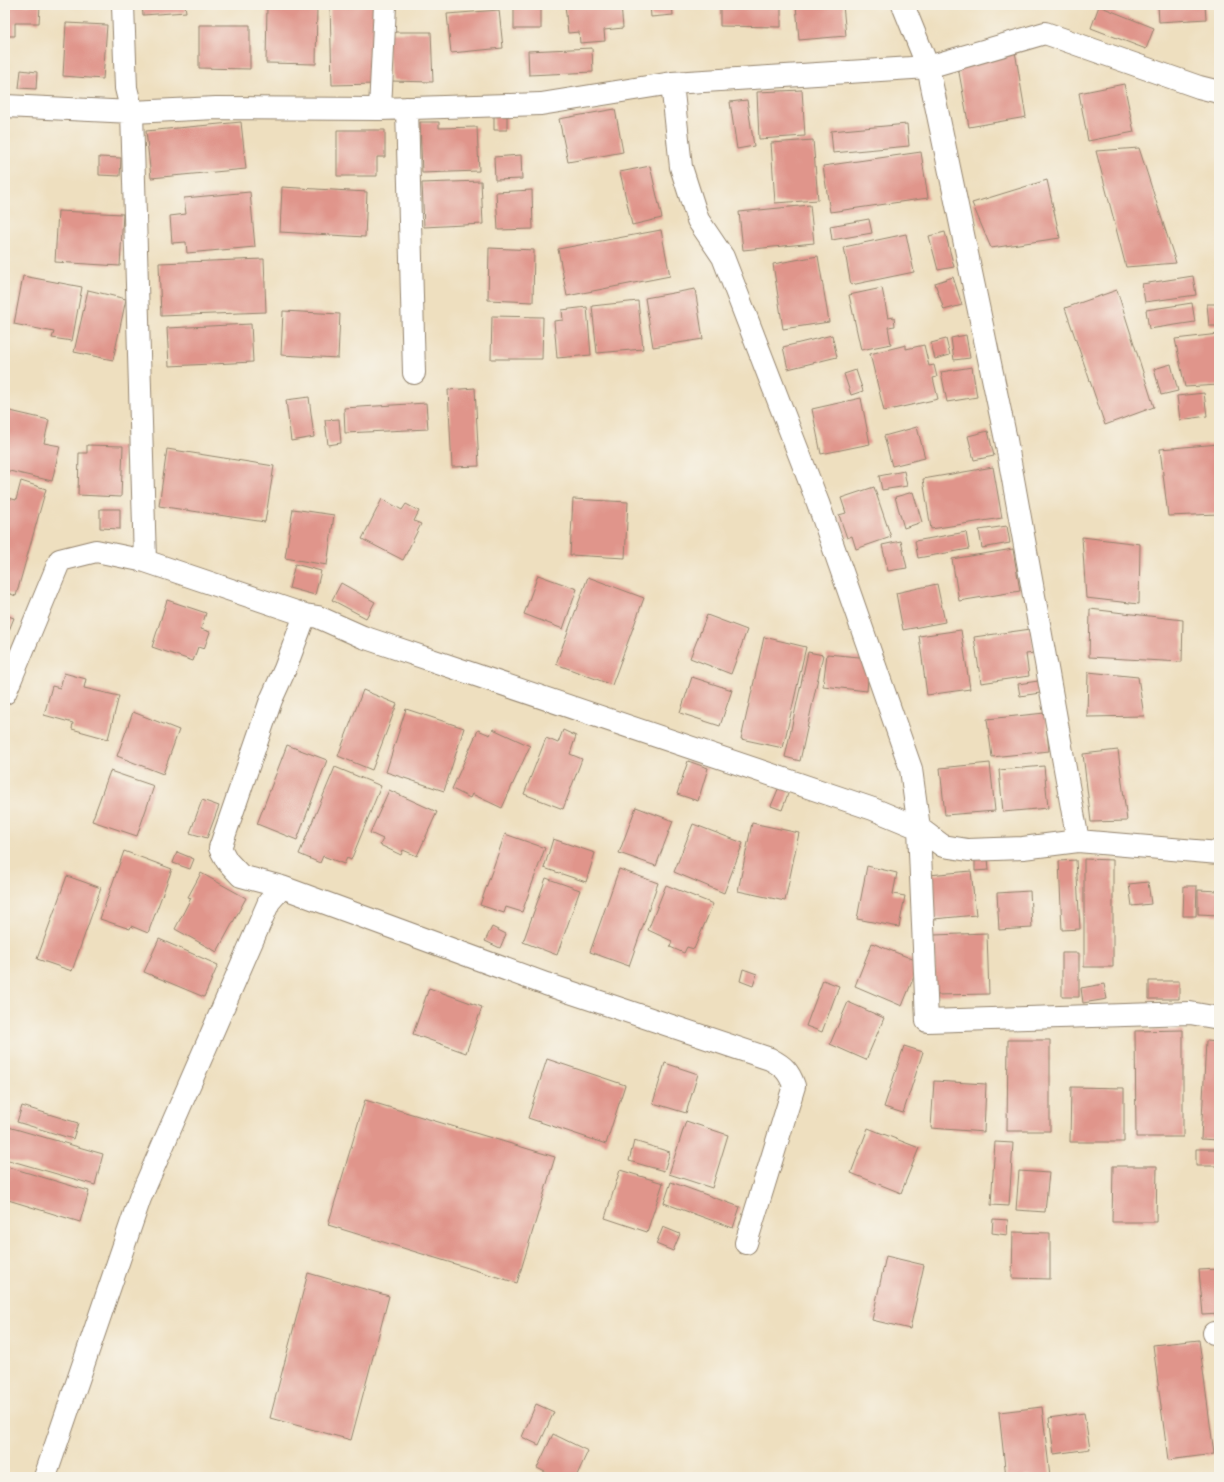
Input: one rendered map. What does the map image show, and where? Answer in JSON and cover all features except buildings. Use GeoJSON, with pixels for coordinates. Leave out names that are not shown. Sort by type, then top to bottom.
{"type":"FeatureCollection","features":[{"type":"Feature","properties":{"kind":"street"},"geometry":{"type":"LineString","coordinates":[[123,5],[126,88],[132,112],[145,561]]}},
{"type":"Feature","properties":{"kind":"street"},"geometry":{"type":"LineString","coordinates":[[380,109],[384,5]]}},
{"type":"Feature","properties":{"kind":"street"},"geometry":{"type":"LineString","coordinates":[[903,5],[928,67],[1006,440],[1078,841]]}},
{"type":"Feature","properties":{"kind":"street"},"geometry":{"type":"LineString","coordinates":[[5,106],[132,112],[216,108],[380,109],[541,104],[672,83],[928,67],[1045,33],[1219,92]]}},
{"type":"Feature","properties":{"kind":"street"},"geometry":{"type":"LineString","coordinates":[[672,83],[681,167],[698,220],[723,257],[818,503],[911,769],[919,828],[927,1021],[1190,1013],[1219,1018]]}},
{"type":"Feature","properties":{"kind":"street"},"geometry":{"type":"LineString","coordinates":[[407,108],[414,373]]}},
{"type":"Feature","properties":{"kind":"street"},"geometry":{"type":"LineString","coordinates":[[5,693],[60,560],[96,551],[145,561],[305,615],[318,617],[363,637],[866,807],[919,828],[943,846],[968,850],[1023,848],[1078,841],[1219,854]]}},
{"type":"Feature","properties":{"kind":"street"},"geometry":{"type":"LineString","coordinates":[[305,615],[285,669],[270,700],[220,848],[227,861],[240,876],[282,887],[546,984],[770,1059],[784,1067],[791,1075],[794,1086],[746,1243]]}},
{"type":"Feature","properties":{"kind":"street"},"geometry":{"type":"LineString","coordinates":[[45,1477],[140,1198],[269,902],[282,887]]}}]}
